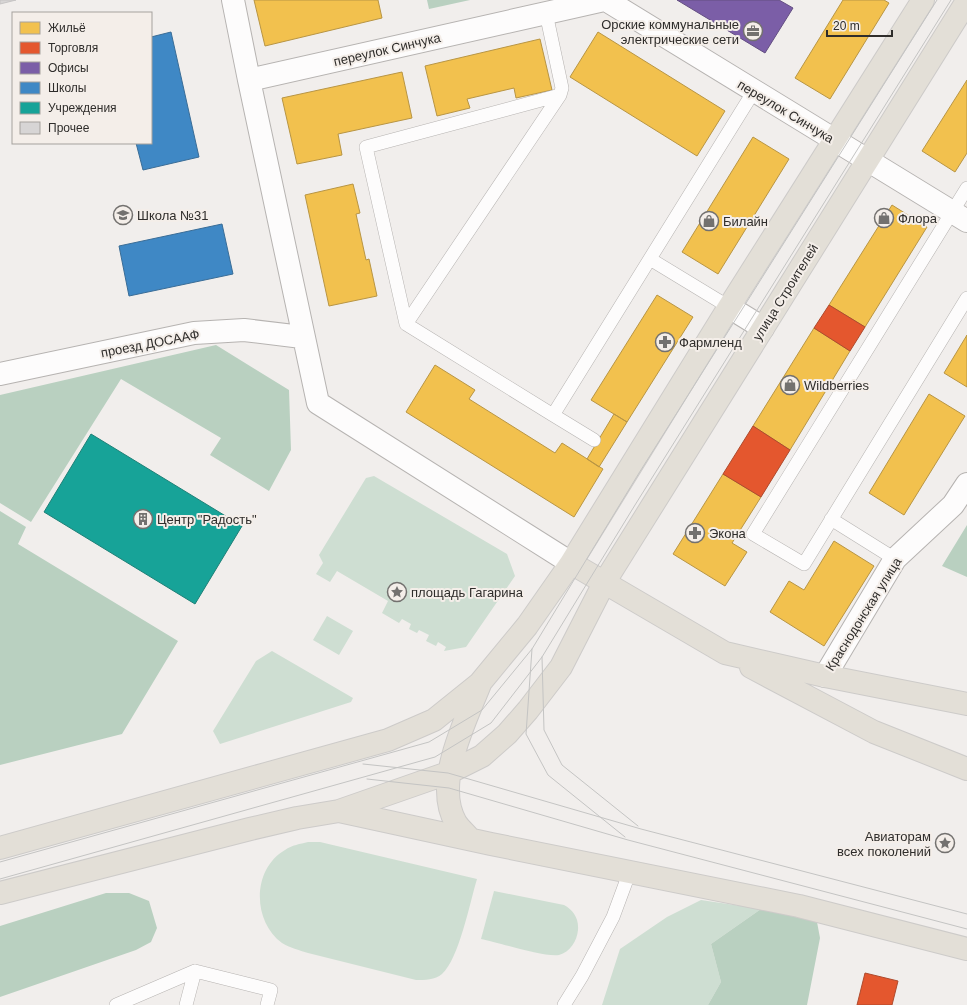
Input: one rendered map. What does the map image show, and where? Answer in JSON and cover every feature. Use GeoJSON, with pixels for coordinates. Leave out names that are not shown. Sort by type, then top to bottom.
{"type":"FeatureCollection","features":[{"type":"Feature","properties":{"kind":"main road"},"geometry":{"type":"LineString","coordinates":[[0,848],[388,740],[434,720],[480,683],[527,626],[571,563],[729,307],[923,0]]}},
{"type":"Feature","properties":{"kind":"main road","name":"улица Строителей"},"geometry":{"type":"LineString","coordinates":[[339,811],[448,773],[482,756],[507,734],[528,710],[561,667],[604,582],[967,1]]}},
{"type":"Feature","properties":{"kind":"main road"},"geometry":{"type":"LineString","coordinates":[[571,563],[725,652],[874,732],[967,769]]}},
{"type":"Feature","properties":{"kind":"main road"},"geometry":{"type":"LineString","coordinates":[[725,652],[825,676],[967,704]]}},
{"type":"Feature","properties":{"kind":"main road"},"geometry":{"type":"LineString","coordinates":[[470,839],[456,823],[450,805],[448,773],[480,683]]}},
{"type":"Feature","properties":{"kind":"main road"},"geometry":{"type":"LineString","coordinates":[[5,891],[250,829],[297,818],[339,811],[799,906],[967,948]]}},
{"type":"Feature","properties":{"kind":"street"},"geometry":{"type":"LineString","coordinates":[[233,0],[302,337],[318,404],[571,563]]}},
{"type":"Feature","properties":{"kind":"street","name":"переулок Синчука"},"geometry":{"type":"LineString","coordinates":[[249,80],[605,0],[960,216]]}},
{"type":"Feature","properties":{"kind":"street"},"geometry":{"type":"LineString","coordinates":[[729,307],[763,328]]}},
{"type":"Feature","properties":{"kind":"street","name":"проезд ДОСААФ"},"geometry":{"type":"LineString","coordinates":[[0,374],[194,333],[244,330],[302,337]]}},
{"type":"Feature","properties":{"kind":"street","name":"Краснодонская улица"},"geometry":{"type":"LineString","coordinates":[[825,676],[895,559],[953,505],[967,484]]}},
{"type":"Feature","properties":{"kind":"lane"},"geometry":{"type":"LineString","coordinates":[[406,324],[560,95],[562,88],[546,13]]}},
{"type":"Feature","properties":{"kind":"lane"},"geometry":{"type":"LineString","coordinates":[[553,415],[754,91]]}},
{"type":"Feature","properties":{"kind":"lane"},"geometry":{"type":"LineString","coordinates":[[560,95],[366,147],[406,324],[594,440]]}},
{"type":"Feature","properties":{"kind":"lane"},"geometry":{"type":"LineString","coordinates":[[967,188],[960,216],[753,534],[804,564],[967,298]]}},
{"type":"Feature","properties":{"kind":"lane"},"geometry":{"type":"LineString","coordinates":[[650,259],[729,307]]}},
{"type":"Feature","properties":{"kind":"lane"},"geometry":{"type":"LineString","coordinates":[[831,519],[895,559]]}},
{"type":"Feature","properties":{"kind":"lane"},"geometry":{"type":"LineString","coordinates":[[564,1005],[582,976],[613,917],[630,871]]}},
{"type":"Feature","properties":{"kind":"lane"},"geometry":{"type":"LineString","coordinates":[[116,1005],[195,971],[271,990],[267,1005]]}},
{"type":"Feature","properties":{"kind":"lane"},"geometry":{"type":"LineString","coordinates":[[186,1005],[195,971]]}},
{"type":"Feature","properties":{"kind":"green space"},"geometry":{"type":"Polygon","coordinates":[[[427,0],[470,0],[429,9],[427,0]]]}},
{"type":"Feature","properties":{"kind":"green space"},"geometry":{"type":"Polygon","coordinates":[[[216,345],[289,390],[291,450],[269,491],[210,455],[221,438],[121,379],[31,522],[0,503],[0,395],[216,345]]]}},
{"type":"Feature","properties":{"kind":"green space"},"geometry":{"type":"Polygon","coordinates":[[[374,476],[507,554],[515,576],[466,647],[444,651],[446,647],[438,642],[436,646],[426,641],[429,635],[419,630],[417,633],[409,629],[411,624],[402,619],[399,623],[382,613],[388,601],[337,571],[330,582],[316,574],[323,563],[319,555],[366,478],[374,476]]]}},
{"type":"Feature","properties":{"kind":"green space"},"geometry":{"type":"Polygon","coordinates":[[[0,511],[26,527],[18,544],[178,641],[122,734],[0,765],[0,511]]]}},
{"type":"Feature","properties":{"kind":"green space"},"geometry":{"type":"Polygon","coordinates":[[[967,525],[967,577],[942,566],[967,525]]]}},
{"type":"Feature","properties":{"kind":"green space"},"geometry":{"type":"Polygon","coordinates":[[[327,616],[353,631],[339,655],[313,640],[327,616]]]}},
{"type":"Feature","properties":{"kind":"green space"},"geometry":{"type":"Polygon","coordinates":[[[272,651],[353,698],[351,702],[220,744],[213,731],[256,661],[272,651]]]}},
{"type":"Feature","properties":{"kind":"green space"},"geometry":{"type":"Polygon","coordinates":[[[308,842],[320,842],[477,879],[459,943],[448,967],[442,974],[433,979],[416,980],[308,953],[282,943],[272,933],[265,922],[261,909],[260,895],[262,882],[266,869],[274,859],[285,850],[293,846],[308,842]]]}},
{"type":"Feature","properties":{"kind":"green space"},"geometry":{"type":"Polygon","coordinates":[[[494,891],[564,905],[567,907],[573,912],[578,922],[577,934],[570,949],[559,955],[544,954],[481,939],[494,891]]]}},
{"type":"Feature","properties":{"kind":"green space"},"geometry":{"type":"Polygon","coordinates":[[[106,893],[129,893],[149,901],[157,928],[151,942],[136,950],[0,997],[0,926],[106,893]]]}},
{"type":"Feature","properties":{"kind":"green space"},"geometry":{"type":"Polygon","coordinates":[[[701,900],[761,909],[711,944],[721,982],[708,1005],[602,1005],[620,949],[667,917],[701,900]]]}},
{"type":"Feature","properties":{"kind":"green space"},"geometry":{"type":"Polygon","coordinates":[[[761,909],[817,922],[820,938],[807,1005],[708,1005],[721,982],[711,944],[761,909]]]}},
{"type":"Feature","properties":{"kind":"building: Жильё"},"geometry":{"type":"Polygon","coordinates":[[[254,0],[378,0],[382,18],[265,46],[254,0]]]}},
{"type":"Feature","properties":{"kind":"building: Жильё"},"geometry":{"type":"Polygon","coordinates":[[[843,0],[884,0],[889,3],[830,99],[795,78],[843,0]]]}},
{"type":"Feature","properties":{"kind":"building: Жильё"},"geometry":{"type":"Polygon","coordinates":[[[598,32],[725,111],[697,156],[570,77],[598,32]]]}},
{"type":"Feature","properties":{"kind":"building: Жильё"},"geometry":{"type":"Polygon","coordinates":[[[540,39],[552,90],[516,98],[514,88],[467,99],[470,108],[437,116],[425,66],[540,39]]]}},
{"type":"Feature","properties":{"kind":"building: Жильё"},"geometry":{"type":"Polygon","coordinates":[[[402,72],[412,118],[338,134],[342,155],[297,164],[282,98],[402,72]]]}},
{"type":"Feature","properties":{"kind":"building: Жильё"},"geometry":{"type":"Polygon","coordinates":[[[967,80],[967,153],[955,172],[922,151],[967,80]]]}},
{"type":"Feature","properties":{"kind":"building: Жильё"},"geometry":{"type":"Polygon","coordinates":[[[753,137],[789,159],[718,274],[682,252],[753,137]]]}},
{"type":"Feature","properties":{"kind":"building: Жильё"},"geometry":{"type":"Polygon","coordinates":[[[353,184],[360,213],[356,214],[366,260],[369,259],[377,296],[329,306],[305,195],[353,184]]]}},
{"type":"Feature","properties":{"kind":"building: Жильё"},"geometry":{"type":"Polygon","coordinates":[[[892,205],[927,227],[865,327],[829,305],[892,205]]]}},
{"type":"Feature","properties":{"kind":"building: Жильё"},"geometry":{"type":"Polygon","coordinates":[[[657,295],[693,317],[627,422],[591,400],[657,295]]]}},
{"type":"Feature","properties":{"kind":"building: Жильё"},"geometry":{"type":"Polygon","coordinates":[[[814,328],[850,351],[790,450],[753,426],[814,328]]]}},
{"type":"Feature","properties":{"kind":"building: Жильё"},"geometry":{"type":"Polygon","coordinates":[[[967,335],[967,387],[944,373],[967,335]]]}},
{"type":"Feature","properties":{"kind":"building: Жильё"},"geometry":{"type":"Polygon","coordinates":[[[435,365],[475,390],[469,399],[555,453],[562,443],[603,469],[574,517],[406,412],[435,365]]]}},
{"type":"Feature","properties":{"kind":"building: Жильё"},"geometry":{"type":"Polygon","coordinates":[[[929,394],[965,416],[904,515],[869,493],[929,394]]]}},
{"type":"Feature","properties":{"kind":"building: Жильё"},"geometry":{"type":"Polygon","coordinates":[[[614,414],[627,422],[599,467],[587,459],[614,414]]]}},
{"type":"Feature","properties":{"kind":"building: Жильё"},"geometry":{"type":"Polygon","coordinates":[[[723,474],[761,497],[732,543],[747,552],[725,586],[673,554],[723,474]]]}},
{"type":"Feature","properties":{"kind":"building: Жильё"},"geometry":{"type":"Polygon","coordinates":[[[834,541],[874,566],[824,646],[770,612],[789,581],[804,590],[834,541]]]}},
{"type":"Feature","properties":{"kind":"building: Торговля"},"geometry":{"type":"Polygon","coordinates":[[[829,305],[865,327],[850,351],[814,328],[829,305]]]}},
{"type":"Feature","properties":{"kind":"building: Торговля"},"geometry":{"type":"Polygon","coordinates":[[[753,426],[790,450],[761,497],[723,474],[753,426]]]}},
{"type":"Feature","properties":{"kind":"building: Торговля"},"geometry":{"type":"Polygon","coordinates":[[[865,973],[898,981],[892,1005],[857,1005],[865,973]]]}},
{"type":"Feature","properties":{"kind":"building: Офисы","name":"Орские коммунальные электрические сети"},"geometry":{"type":"Polygon","coordinates":[[[677,0],[779,0],[793,8],[765,53],[677,0]]]}},
{"type":"Feature","properties":{"kind":"building: Школы"},"geometry":{"type":"Polygon","coordinates":[[[171,32],[199,157],[143,170],[136,144],[152,144],[152,37],[171,32]]]}},
{"type":"Feature","properties":{"kind":"building: Школы"},"geometry":{"type":"Polygon","coordinates":[[[222,224],[233,274],[129,296],[119,246],[222,224]]]}},
{"type":"Feature","properties":{"kind":"building: Учреждения","name":"Центр \"Радость\""},"geometry":{"type":"Polygon","coordinates":[[[91,434],[242,526],[195,604],[44,512],[91,434]]]}},
{"type":"Feature","properties":{"kind":"building: Прочее"},"geometry":{"type":"Polygon","coordinates":[[[0,0],[16,0],[0,4],[0,0]]]}},
{"type":"Feature","properties":{"kind":"tram line"},"geometry":{"type":"LineString","coordinates":[[0,862],[429,742],[482,710],[532,649],[639,473],[937,0]]}},
{"type":"Feature","properties":{"kind":"tram line"},"geometry":{"type":"LineString","coordinates":[[0,879],[435,757],[491,723],[542,657],[635,505],[951,0]]}},
{"type":"Feature","properties":{"kind":"tram line"},"geometry":{"type":"LineString","coordinates":[[532,649],[526,734],[548,775],[625,837]]}},
{"type":"Feature","properties":{"kind":"tram line"},"geometry":{"type":"LineString","coordinates":[[542,657],[544,730],[562,765],[638,826]]}},
{"type":"Feature","properties":{"kind":"tram line"},"geometry":{"type":"LineString","coordinates":[[363,764],[448,773],[641,829],[967,914]]}},
{"type":"Feature","properties":{"kind":"tram line"},"geometry":{"type":"LineString","coordinates":[[367,779],[449,788],[628,840],[967,929]]}},
{"type":"Feature","properties":{"kind":"place","name":"Орские коммунальные электрические сети"},"geometry":{"type":"Point","coordinates":[753,31]}},
{"type":"Feature","properties":{"kind":"place","name":"Школа №31"},"geometry":{"type":"Point","coordinates":[123,215]}},
{"type":"Feature","properties":{"kind":"place","name":"Флора"},"geometry":{"type":"Point","coordinates":[884,218]}},
{"type":"Feature","properties":{"kind":"place","name":"Билайн"},"geometry":{"type":"Point","coordinates":[709,221]}},
{"type":"Feature","properties":{"kind":"place","name":"Фармленд"},"geometry":{"type":"Point","coordinates":[665,342]}},
{"type":"Feature","properties":{"kind":"place","name":"Wildberries"},"geometry":{"type":"Point","coordinates":[790,385]}},
{"type":"Feature","properties":{"kind":"place","name":"Центр \"Радость\""},"geometry":{"type":"Point","coordinates":[143,519]}},
{"type":"Feature","properties":{"kind":"place","name":"Экона"},"geometry":{"type":"Point","coordinates":[695,533]}},
{"type":"Feature","properties":{"kind":"place","name":"площадь Гагарина"},"geometry":{"type":"Point","coordinates":[397,592]}},
{"type":"Feature","properties":{"kind":"place","name":"Авиаторам всех поколений"},"geometry":{"type":"Point","coordinates":[945,843]}}]}
